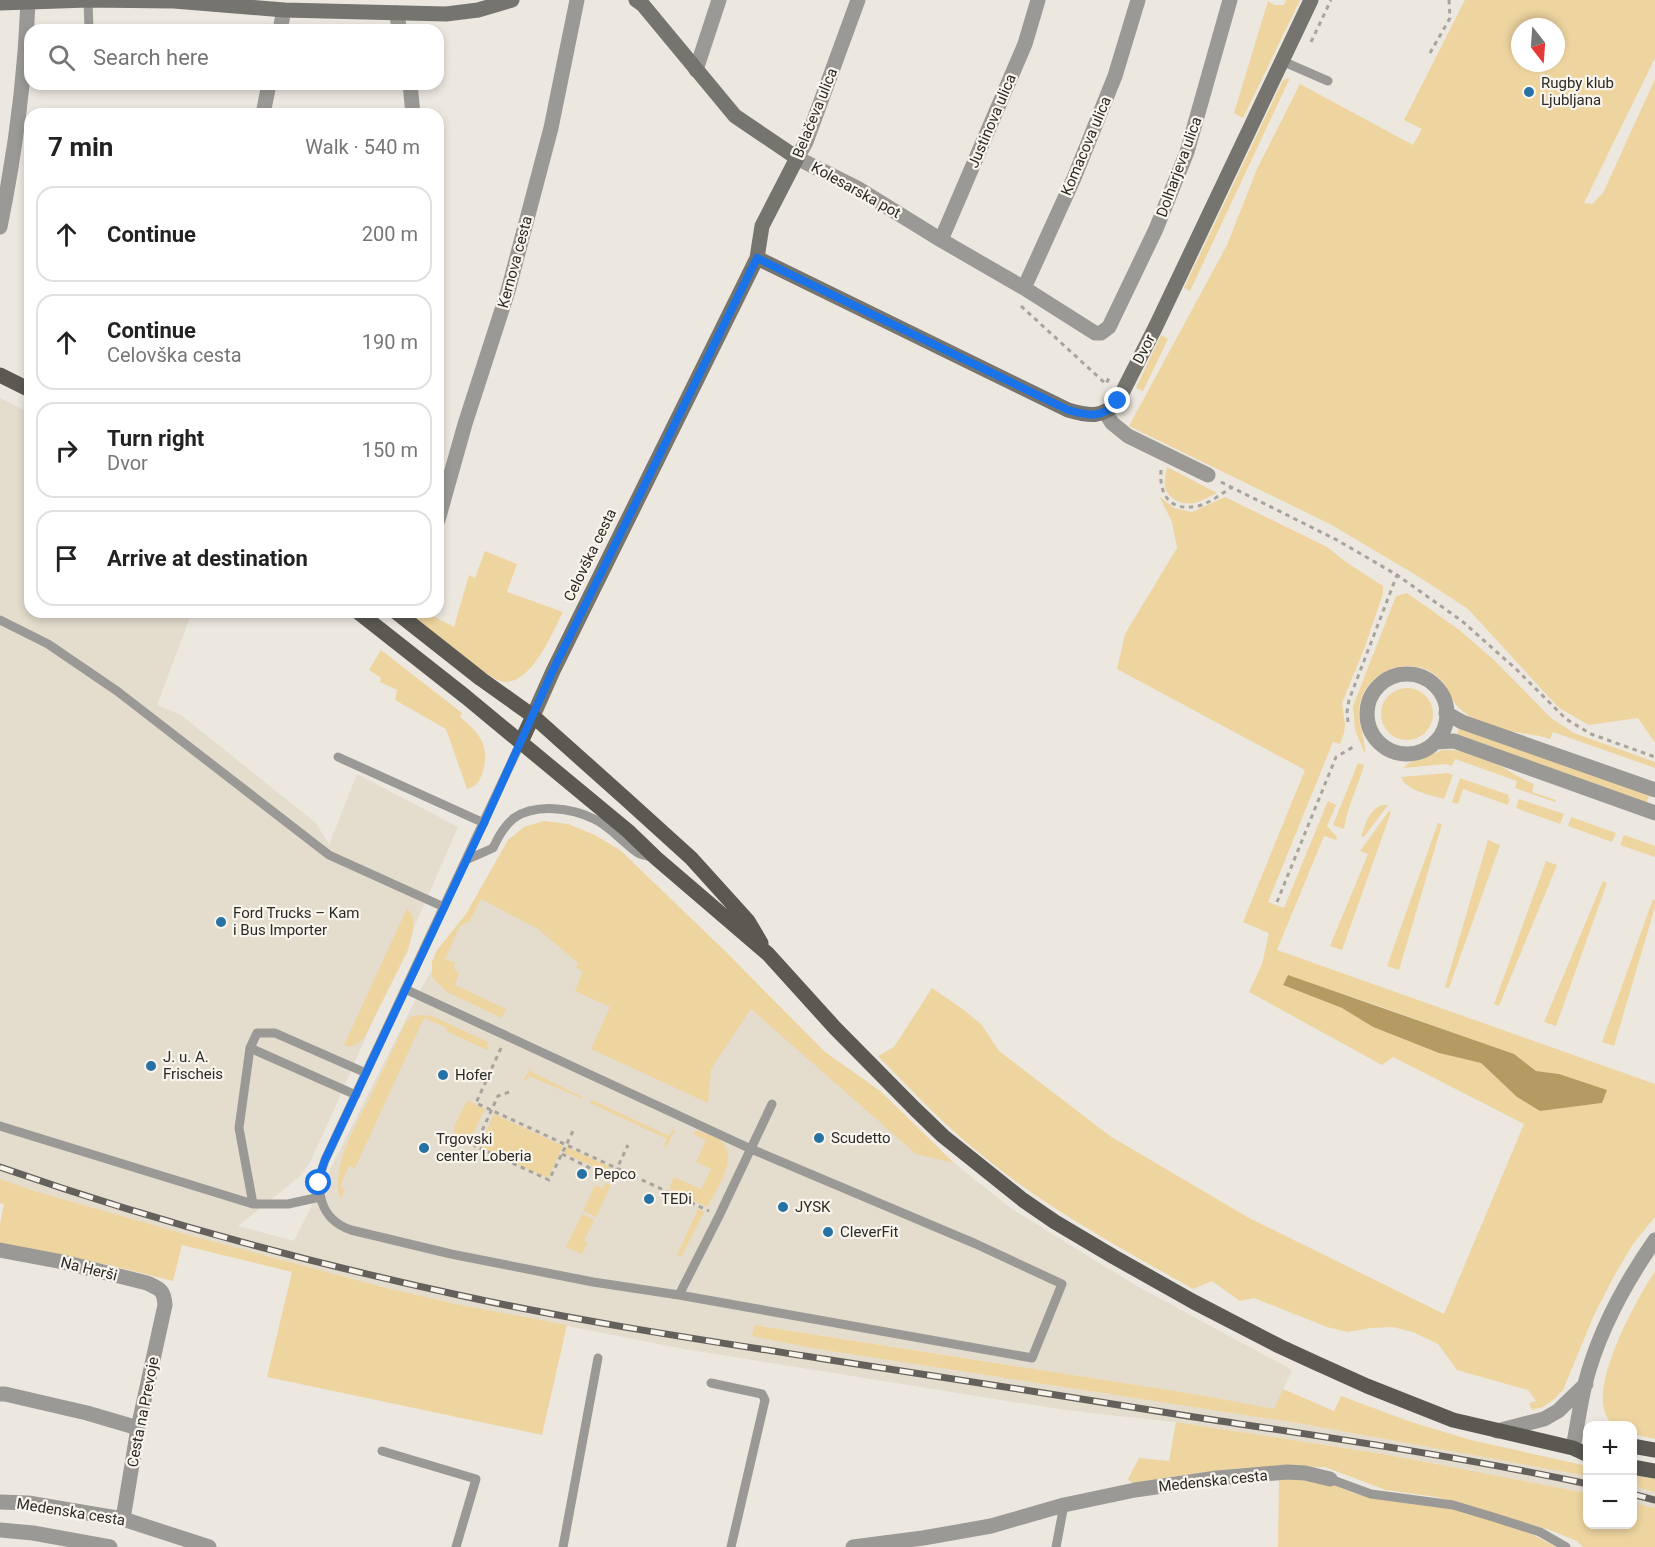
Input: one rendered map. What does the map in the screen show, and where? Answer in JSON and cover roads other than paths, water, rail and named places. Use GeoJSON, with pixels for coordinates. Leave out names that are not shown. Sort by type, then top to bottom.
{"type":"FeatureCollection","features":[{"type":"Feature","properties":{"kind":"main road"},"geometry":{"type":"LineString","coordinates":[[0,375],[24,387]]}},
{"type":"Feature","properties":{"kind":"main road"},"geometry":{"type":"LineString","coordinates":[[366,618],[628,831],[656,858],[768,954],[835,1028],[922,1116],[988,1173],[1055,1222],[1194,1302],[1279,1346],[1367,1386],[1453,1420],[1497,1431],[1580,1446]]}},
{"type":"Feature","properties":{"kind":"main road"},"geometry":{"type":"LineString","coordinates":[[404,618],[481,679],[533,716],[691,858],[748,921],[768,954]]}},
{"type":"Feature","properties":{"kind":"main road"},"geometry":{"type":"LineString","coordinates":[[521,742],[533,716]]}},
{"type":"Feature","properties":{"kind":"main road"},"geometry":{"type":"LineString","coordinates":[[1637,1447],[1655,1450]]}},
{"type":"Feature","properties":{"kind":"main road"},"geometry":{"type":"LineString","coordinates":[[1637,1468],[1655,1471]]}},
{"type":"Feature","properties":{"kind":"street"},"geometry":{"type":"LineString","coordinates":[[0,3],[88,0],[174,1],[284,10],[370,6],[396,14],[446,14],[463,13],[512,0]]}},
{"type":"Feature","properties":{"kind":"street","name":"Kernova cesta"},"geometry":{"type":"LineString","coordinates":[[444,499],[465,424],[508,291],[551,128],[577,0]]}},
{"type":"Feature","properties":{"kind":"street","name":"Kolesarska pot"},"geometry":{"type":"LineString","coordinates":[[636,0],[643,5],[735,116],[797,158],[857,188],[1095,333],[1101,333],[1109,327]]}},
{"type":"Feature","properties":{"kind":"street"},"geometry":{"type":"LineString","coordinates":[[696,70],[719,0]]}},
{"type":"Feature","properties":{"kind":"street","name":"Belačeva ulica"},"geometry":{"type":"LineString","coordinates":[[757,258],[762,226],[806,142],[858,0]]}},
{"type":"Feature","properties":{"kind":"street","name":"Justinova ulica"},"geometry":{"type":"LineString","coordinates":[[941,240],[1025,44],[1038,0]]}},
{"type":"Feature","properties":{"kind":"street","name":"Komacova ulica"},"geometry":{"type":"LineString","coordinates":[[1024,288],[1074,178],[1115,76],[1138,0]]}},
{"type":"Feature","properties":{"kind":"street","name":"Dolharjeva ulica"},"geometry":{"type":"LineString","coordinates":[[1109,327],[1156,229],[1187,152],[1230,0]]}},
{"type":"Feature","properties":{"kind":"street","name":"Dvor"},"geometry":{"type":"LineString","coordinates":[[1105,412],[1118,401],[1311,0]]}},
{"type":"Feature","properties":{"kind":"street"},"geometry":{"type":"LineString","coordinates":[[34,24],[38,1]]}},
{"type":"Feature","properties":{"kind":"street"},"geometry":{"type":"LineString","coordinates":[[281,24],[284,10]]}},
{"type":"Feature","properties":{"kind":"street"},"geometry":{"type":"LineString","coordinates":[[396,14],[398,24]]}},
{"type":"Feature","properties":{"kind":"street"},"geometry":{"type":"LineString","coordinates":[[0,227],[8,190],[24,82]]}},
{"type":"Feature","properties":{"kind":"street"},"geometry":{"type":"LineString","coordinates":[[264,108],[268,90]]}},
{"type":"Feature","properties":{"kind":"street"},"geometry":{"type":"LineString","coordinates":[[411,90],[412,108]]}},
{"type":"Feature","properties":{"kind":"street"},"geometry":{"type":"LineString","coordinates":[[757,258],[1068,410],[1086,415],[1105,412],[1118,430],[1208,475]]}},
{"type":"Feature","properties":{"kind":"street","name":"Celovška cesta"},"geometry":{"type":"LineString","coordinates":[[533,716],[558,660],[757,258]]}},
{"type":"Feature","properties":{"kind":"street"},"geometry":{"type":"LineString","coordinates":[[1400,675],[1413,675],[1437,688],[1444,700],[1446,713],[1444,728],[1435,742],[1422,751],[1413,753],[1398,753],[1383,746],[1369,727],[1367,713],[1369,700],[1377,688],[1387,680],[1400,675]]}},
{"type":"Feature","properties":{"kind":"street"},"geometry":{"type":"LineString","coordinates":[[1446,713],[1462,722],[1655,790]]}},
{"type":"Feature","properties":{"kind":"street"},"geometry":{"type":"LineString","coordinates":[[1435,742],[1454,741],[1655,813]]}},
{"type":"Feature","properties":{"kind":"street"},"geometry":{"type":"LineString","coordinates":[[1580,1446],[1586,1384],[1602,1337],[1620,1296],[1655,1240]]}},
{"type":"Feature","properties":{"kind":"street","name":"Na Herši"},"geometry":{"type":"LineString","coordinates":[[0,1250],[63,1262],[147,1283],[159,1288],[164,1296],[165,1305]]}},
{"type":"Feature","properties":{"kind":"street","name":"Cesta na Prevoje"},"geometry":{"type":"LineString","coordinates":[[123,1519],[138,1428],[165,1305]]}},
{"type":"Feature","properties":{"kind":"street"},"geometry":{"type":"LineString","coordinates":[[1497,1431],[1544,1419],[1558,1412],[1586,1384]]}},
{"type":"Feature","properties":{"kind":"street"},"geometry":{"type":"LineString","coordinates":[[0,1394],[87,1413],[138,1428]]}},
{"type":"Feature","properties":{"kind":"street","name":"Medenska cesta"},"geometry":{"type":"LineString","coordinates":[[853,1547],[991,1526],[1064,1505],[1135,1490],[1217,1478],[1287,1472],[1305,1473],[1330,1479]]}},
{"type":"Feature","properties":{"kind":"street","name":"Medenska cesta"},"geometry":{"type":"LineString","coordinates":[[0,1502],[28,1503],[123,1519],[209,1547]]}},
{"type":"Feature","properties":{"kind":"street"},"geometry":{"type":"LineString","coordinates":[[0,1530],[33,1533],[110,1547]]}},
{"type":"Feature","properties":{"kind":"street"},"geometry":{"type":"LineString","coordinates":[[153,1547],[162,1533]]}},
{"type":"Feature","properties":{"kind":"lane"},"geometry":{"type":"LineString","coordinates":[[88,0],[89,24]]}},
{"type":"Feature","properties":{"kind":"lane"},"geometry":{"type":"LineString","coordinates":[[1282,61],[1328,81]]}},
{"type":"Feature","properties":{"kind":"lane"},"geometry":{"type":"LineString","coordinates":[[0,620],[48,644],[117,691],[328,855],[444,907]]}},
{"type":"Feature","properties":{"kind":"lane"},"geometry":{"type":"LineString","coordinates":[[405,989],[751,1149],[976,1244],[1062,1284],[1032,1358],[522,1269],[351,1230],[337,1224],[331,1218],[320,1197],[319,1183],[323,1167],[405,989],[521,742]]}},
{"type":"Feature","properties":{"kind":"lane"},"geometry":{"type":"LineString","coordinates":[[338,757],[484,823]]}},
{"type":"Feature","properties":{"kind":"lane"},"geometry":{"type":"LineString","coordinates":[[466,860],[493,848],[501,832],[515,818],[534,810],[554,808],[569,810],[595,819],[640,854],[656,858]]}},
{"type":"Feature","properties":{"kind":"lane"},"geometry":{"type":"LineString","coordinates":[[253,1204],[239,1128],[250,1048],[257,1033],[275,1033],[366,1073]]}},
{"type":"Feature","properties":{"kind":"lane"},"geometry":{"type":"LineString","coordinates":[[250,1048],[356,1095]]}},
{"type":"Feature","properties":{"kind":"lane"},"geometry":{"type":"LineString","coordinates":[[679,1295],[772,1104]]}},
{"type":"Feature","properties":{"kind":"lane"},"geometry":{"type":"LineString","coordinates":[[0,1126],[253,1204],[288,1204],[320,1197]]}},
{"type":"Feature","properties":{"kind":"lane"},"geometry":{"type":"LineString","coordinates":[[563,1547],[597,1358]]}},
{"type":"Feature","properties":{"kind":"lane"},"geometry":{"type":"LineString","coordinates":[[711,1383],[762,1394],[765,1401],[731,1547]]}},
{"type":"Feature","properties":{"kind":"lane"},"geometry":{"type":"LineString","coordinates":[[382,1451],[476,1479],[456,1547]]}},
{"type":"Feature","properties":{"kind":"lane","name":"Medenska cesta"},"geometry":{"type":"LineString","coordinates":[[1330,1479],[1371,1494],[1453,1505],[1540,1532],[1566,1547]]}},
{"type":"Feature","properties":{"kind":"lane"},"geometry":{"type":"LineString","coordinates":[[1056,1547],[1064,1505]]}},
{"type":"Feature","properties":{"kind":"railway"},"geometry":{"type":"LineString","coordinates":[[0,1167],[114,1205],[229,1239],[404,1283],[508,1305],[688,1338],[1391,1447],[1583,1483]]}},
{"type":"Feature","properties":{"kind":"railway"},"geometry":{"type":"LineString","coordinates":[[1637,1495],[1655,1500]]}},
{"type":"Feature","properties":{"kind":"place","name":"Rugby klub Ljubljana"},"geometry":{"type":"Point","coordinates":[1529,92]}},
{"type":"Feature","properties":{"kind":"place","name":"Ford Trucks – Kam i Bus Importer"},"geometry":{"type":"Point","coordinates":[221,922]}},
{"type":"Feature","properties":{"kind":"place","name":"J. u. A. Frischeis"},"geometry":{"type":"Point","coordinates":[151,1066]}},
{"type":"Feature","properties":{"kind":"place","name":"Hofer"},"geometry":{"type":"Point","coordinates":[443,1075]}},
{"type":"Feature","properties":{"kind":"place","name":"Scudetto"},"geometry":{"type":"Point","coordinates":[819,1138]}},
{"type":"Feature","properties":{"kind":"place","name":"Trgovski center Loberia"},"geometry":{"type":"Point","coordinates":[424,1148]}},
{"type":"Feature","properties":{"kind":"place","name":"Pepco"},"geometry":{"type":"Point","coordinates":[582,1174]}},
{"type":"Feature","properties":{"kind":"place","name":"TEDi"},"geometry":{"type":"Point","coordinates":[649,1199]}},
{"type":"Feature","properties":{"kind":"place","name":"JYSK"},"geometry":{"type":"Point","coordinates":[783,1207]}},
{"type":"Feature","properties":{"kind":"place","name":"CleverFit"},"geometry":{"type":"Point","coordinates":[828,1232]}}]}
